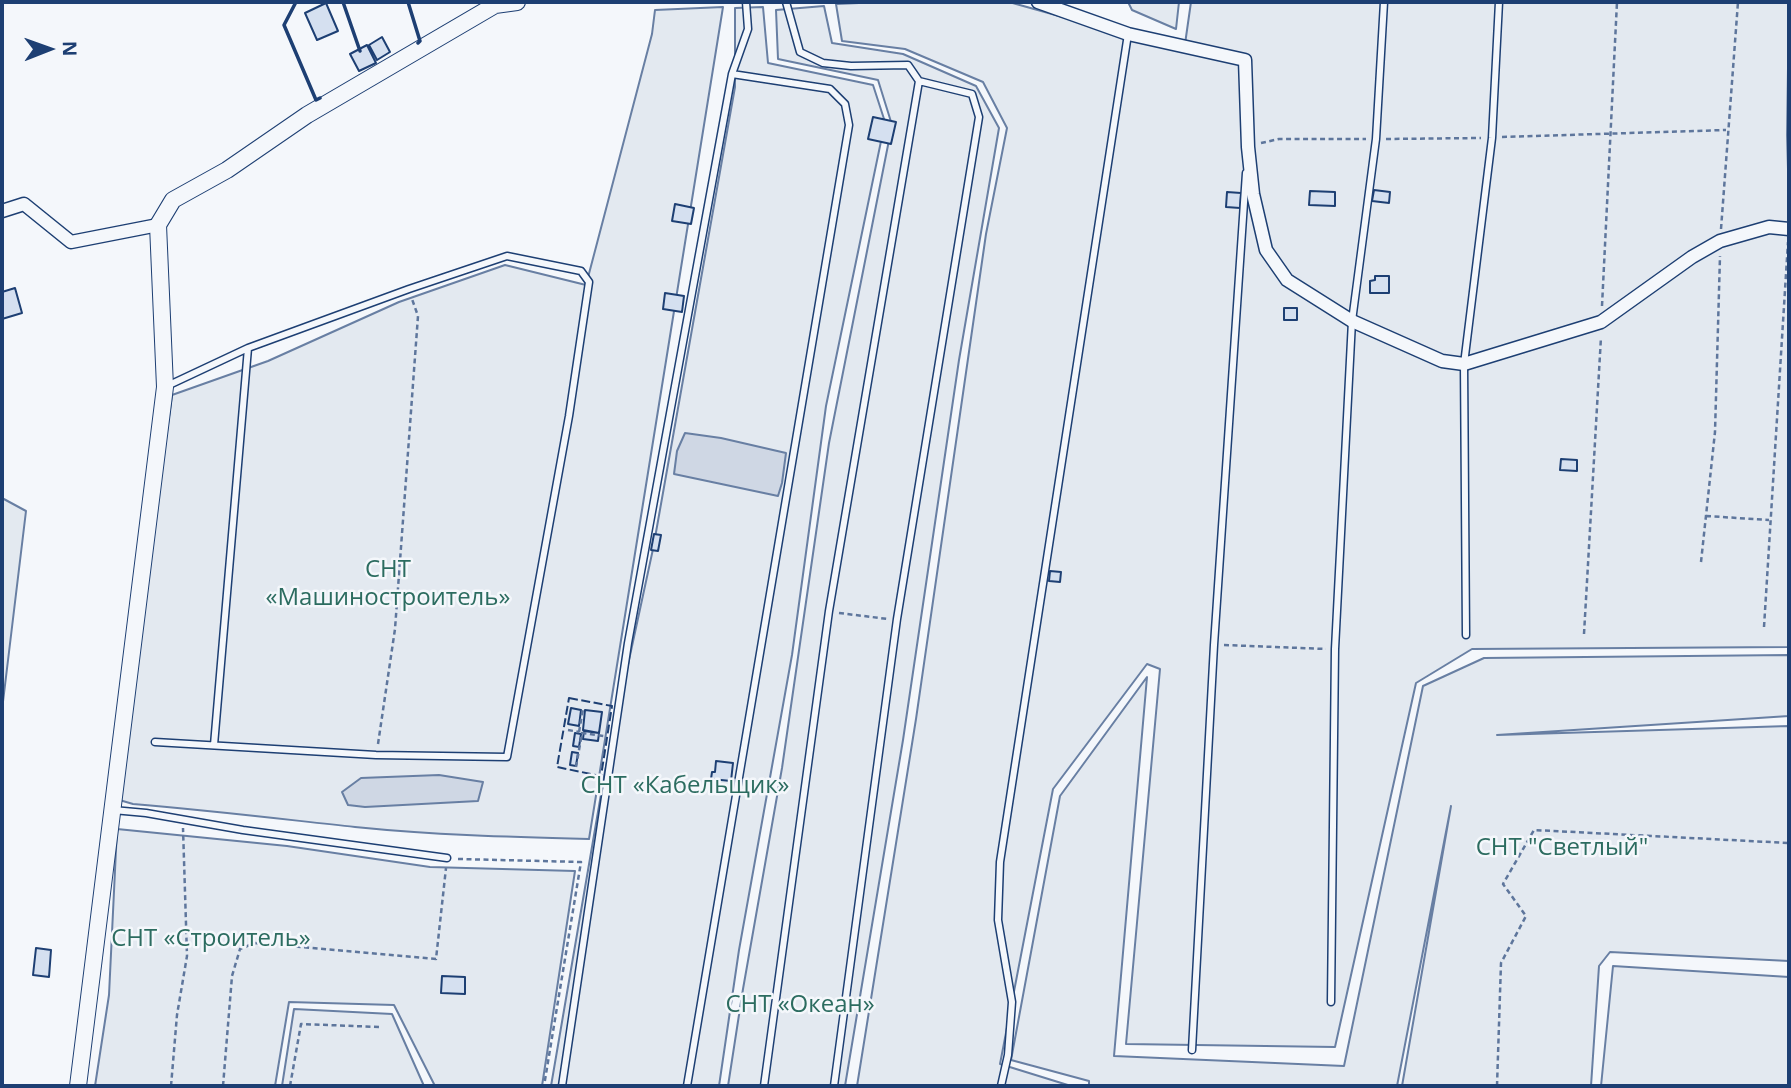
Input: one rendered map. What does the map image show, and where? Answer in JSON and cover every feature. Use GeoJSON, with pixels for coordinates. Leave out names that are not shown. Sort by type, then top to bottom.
{"type":"FeatureCollection","features":[{"type":"Feature","properties":{"kind":"street"},"geometry":{"type":"LineString","coordinates":[[78,1086],[165,387],[158,225],[173,200],[227,170],[307,114],[494,3],[517,2]]}},
{"type":"Feature","properties":{"kind":"street"},"geometry":{"type":"LineString","coordinates":[[1038,2],[1128,34],[1245,60],[1248,147],[1253,194],[1266,250],[1287,280],[1352,321],[1442,361],[1464,364],[1601,322],[1692,257],[1720,241],[1769,227],[1789,229]]}},
{"type":"Feature","properties":{"kind":"street"},"geometry":{"type":"LineString","coordinates":[[2,211],[24,204],[72,242],[158,225]]}},
{"type":"Feature","properties":{"kind":"lane"},"geometry":{"type":"LineString","coordinates":[[562,1086],[628,643],[732,74],[748,29],[746,2]]}},
{"type":"Feature","properties":{"kind":"lane"},"geometry":{"type":"LineString","coordinates":[[786,2],[800,52],[823,63],[850,66],[908,65],[919,81],[972,94],[979,117],[897,619],[834,1086]]}},
{"type":"Feature","properties":{"kind":"lane"},"geometry":{"type":"LineString","coordinates":[[1331,1002],[1335,649],[1352,321],[1376,139],[1384,2]]}},
{"type":"Feature","properties":{"kind":"lane"},"geometry":{"type":"LineString","coordinates":[[1466,635],[1464,364],[1492,138],[1499,2]]}},
{"type":"Feature","properties":{"kind":"lane"},"geometry":{"type":"LineString","coordinates":[[1000,1086],[1008,1055],[1012,1002],[998,920],[1000,862],[1128,34]]}},
{"type":"Feature","properties":{"kind":"lane"},"geometry":{"type":"LineString","coordinates":[[687,1086],[849,125],[845,104],[830,89],[732,74]]}},
{"type":"Feature","properties":{"kind":"lane"},"geometry":{"type":"LineString","coordinates":[[764,1086],[829,611],[919,81]]}},
{"type":"Feature","properties":{"kind":"lane"},"geometry":{"type":"LineString","coordinates":[[1192,1050],[1214,645],[1248,147]]}},
{"type":"Feature","properties":{"kind":"lane"},"geometry":{"type":"LineString","coordinates":[[155,742],[376,755],[507,757],[569,416],[589,282],[581,271],[507,256],[248,348],[165,387]]}},
{"type":"Feature","properties":{"kind":"lane"},"geometry":{"type":"LineString","coordinates":[[214,745],[248,348]]}},
{"type":"Feature","properties":{"kind":"lane"},"geometry":{"type":"LineString","coordinates":[[111,810],[447,858]]}},
{"type":"Feature","properties":{"kind":"path"},"geometry":{"type":"LineString","coordinates":[[1701,562],[1715,432],[1720,241],[1738,2]]}},
{"type":"Feature","properties":{"kind":"path"},"geometry":{"type":"LineString","coordinates":[[1764,627],[1789,229]]}},
{"type":"Feature","properties":{"kind":"path"},"geometry":{"type":"LineString","coordinates":[[376,755],[396,629],[418,316],[409,289]]}},
{"type":"Feature","properties":{"kind":"path"},"geometry":{"type":"LineString","coordinates":[[1706,516],[1769,520]]}},
{"type":"Feature","properties":{"kind":"path"},"geometry":{"type":"LineString","coordinates":[[829,611],[897,619]]}},
{"type":"Feature","properties":{"kind":"path"},"geometry":{"type":"LineString","coordinates":[[1214,645],[1335,649]]}},
{"type":"Feature","properties":{"kind":"path"},"geometry":{"type":"LineString","coordinates":[[576,767],[583,709]]}},
{"type":"Feature","properties":{"kind":"path"},"geometry":{"type":"LineString","coordinates":[[568,730],[607,737]]}},
{"type":"Feature","properties":{"kind":"path"},"geometry":{"type":"LineString","coordinates":[[171,1086],[177,1015],[187,956],[183,821]]}},
{"type":"Feature","properties":{"kind":"path"},"geometry":{"type":"LineString","coordinates":[[1497,1086],[1501,963],[1526,916],[1503,884],[1534,830],[1789,843]]}},
{"type":"Feature","properties":{"kind":"path"},"geometry":{"type":"LineString","coordinates":[[223,1086],[232,976],[240,949],[255,943],[436,959],[447,858],[580,862],[544,1086]]}},
{"type":"Feature","properties":{"kind":"path"},"geometry":{"type":"LineString","coordinates":[[290,1086],[301,1024],[379,1027]]}},
{"type":"Feature","properties":{"kind":"green space"},"geometry":{"type":"Polygon","coordinates":[[[1009,2],[1184,51],[1191,2],[1789,2],[1789,647],[1472,649],[1416,683],[1335,1047],[1126,1044],[1160,669],[1147,664],[1053,789],[1000,1064],[1071,1086],[857,1086],[916,719],[986,234],[1007,128],[983,82],[905,49],[842,41],[836,4],[1009,2]]]}},
{"type":"Feature","properties":{"kind":"green space"},"geometry":{"type":"Polygon","coordinates":[[[1128,2],[1179,2],[1176,29],[1132,10],[1128,2]]]}},
{"type":"Feature","properties":{"kind":"green space","name":"СНТ «Океан»"},"geometry":{"type":"Polygon","coordinates":[[[824,6],[832,43],[903,54],[976,86],[999,128],[959,360],[903,740],[845,1086],[728,1086],[782,768],[829,443],[892,125],[878,80],[778,59],[776,10],[824,6]]]}},
{"type":"Feature","properties":{"kind":"green space","name":"СНТ «Машиностроитель»"},"geometry":{"type":"Polygon","coordinates":[[[723,7],[589,839],[384,830],[133,804],[116,799],[172,395],[268,361],[399,302],[505,265],[586,285],[652,34],[655,10],[723,7]]]}},
{"type":"Feature","properties":{"kind":"green space","name":"СНТ «Кабельщик»"},"geometry":{"type":"Polygon","coordinates":[[[763,7],[768,63],[873,85],[885,122],[826,406],[792,655],[739,950],[719,1086],[551,1086],[605,771],[653,549],[735,87],[735,8],[763,7]]]}},
{"type":"Feature","properties":{"kind":"green space"},"geometry":{"type":"Polygon","coordinates":[[[2,498],[26,511],[2,710],[2,498]]]}},
{"type":"Feature","properties":{"kind":"green space","name":"СНТ \"Светлый\""},"geometry":{"type":"Polygon","coordinates":[[[1789,655],[1789,716],[1497,735],[1789,726],[1789,961],[1610,952],[1599,966],[1591,1086],[1402,1086],[1451,806],[1397,1086],[1089,1086],[1089,1081],[1011,1060],[1060,796],[1147,677],[1114,1056],[1344,1066],[1423,686],[1484,658],[1789,655]]]}},
{"type":"Feature","properties":{"kind":"green space","name":"СНТ «Строитель»"},"geometry":{"type":"Polygon","coordinates":[[[117,829],[287,846],[430,867],[575,871],[542,1086],[435,1086],[394,1005],[289,1002],[275,1086],[95,1086],[109,995],[117,829]]]}},
{"type":"Feature","properties":{"kind":"green space"},"geometry":{"type":"Polygon","coordinates":[[[1613,966],[1789,977],[1789,1086],[1601,1086],[1613,966]]]}},
{"type":"Feature","properties":{"kind":"green space"},"geometry":{"type":"Polygon","coordinates":[[[294,1009],[392,1014],[424,1086],[282,1086],[294,1009]]]}},
{"type":"Feature","properties":{"kind":"shaded area"},"geometry":{"type":"Polygon","coordinates":[[[685,433],[786,453],[778,496],[674,474],[677,451],[685,433]]]}},
{"type":"Feature","properties":{"kind":"shaded area"},"geometry":{"type":"Polygon","coordinates":[[[439,775],[483,782],[478,801],[365,807],[348,805],[342,792],[361,778],[439,775]]]}},
{"type":"Feature","properties":{"kind":"building"},"geometry":{"type":"Polygon","coordinates":[[[326,3],[338,31],[317,40],[305,13],[326,3]]]}},
{"type":"Feature","properties":{"kind":"building"},"geometry":{"type":"Polygon","coordinates":[[[382,37],[390,52],[377,60],[369,45],[382,37]]]}},
{"type":"Feature","properties":{"kind":"building"},"geometry":{"type":"Polygon","coordinates":[[[367,45],[376,63],[359,71],[350,54],[367,45]]]}},
{"type":"Feature","properties":{"kind":"building"},"geometry":{"type":"Polygon","coordinates":[[[873,117],[896,122],[891,144],[868,139],[873,117]]]}},
{"type":"Feature","properties":{"kind":"building"},"geometry":{"type":"Polygon","coordinates":[[[1374,190],[1390,192],[1389,203],[1372,201],[1374,190]]]}},
{"type":"Feature","properties":{"kind":"building"},"geometry":{"type":"Polygon","coordinates":[[[1310,191],[1335,192],[1335,206],[1309,205],[1310,191]]]}},
{"type":"Feature","properties":{"kind":"building"},"geometry":{"type":"Polygon","coordinates":[[[1227,192],[1241,193],[1240,208],[1226,207],[1227,192]]]}},
{"type":"Feature","properties":{"kind":"building"},"geometry":{"type":"Polygon","coordinates":[[[675,204],[694,208],[691,224],[672,221],[675,204]]]}},
{"type":"Feature","properties":{"kind":"building"},"geometry":{"type":"Polygon","coordinates":[[[1375,276],[1389,276],[1389,293],[1370,293],[1370,281],[1375,280],[1375,276]]]}},
{"type":"Feature","properties":{"kind":"building"},"geometry":{"type":"Polygon","coordinates":[[[15,288],[22,313],[2,319],[2,292],[15,288]]]}},
{"type":"Feature","properties":{"kind":"building"},"geometry":{"type":"Polygon","coordinates":[[[665,293],[684,296],[682,312],[663,309],[665,293]]]}},
{"type":"Feature","properties":{"kind":"building"},"geometry":{"type":"Polygon","coordinates":[[[1284,308],[1297,308],[1297,320],[1284,320],[1284,308]]]}},
{"type":"Feature","properties":{"kind":"building"},"geometry":{"type":"Polygon","coordinates":[[[1561,459],[1577,460],[1577,471],[1560,470],[1561,459]]]}},
{"type":"Feature","properties":{"kind":"building"},"geometry":{"type":"Polygon","coordinates":[[[654,534],[661,535],[658,551],[651,550],[654,534]]]}},
{"type":"Feature","properties":{"kind":"building"},"geometry":{"type":"Polygon","coordinates":[[[1050,571],[1061,572],[1060,582],[1049,581],[1050,571]]]}},
{"type":"Feature","properties":{"kind":"building"},"geometry":{"type":"Polygon","coordinates":[[[571,708],[581,710],[579,726],[568,724],[571,708]]]}},
{"type":"Feature","properties":{"kind":"building"},"geometry":{"type":"Polygon","coordinates":[[[585,710],[602,712],[599,733],[583,730],[585,710]]]}},
{"type":"Feature","properties":{"kind":"building"},"geometry":{"type":"Polygon","coordinates":[[[584,731],[599,733],[598,741],[583,739],[584,731]]]}},
{"type":"Feature","properties":{"kind":"building"},"geometry":{"type":"Polygon","coordinates":[[[575,733],[581,734],[579,747],[573,746],[575,733]]]}},
{"type":"Feature","properties":{"kind":"building"},"geometry":{"type":"Polygon","coordinates":[[[572,752],[578,753],[576,766],[570,765],[572,752]]]}},
{"type":"Feature","properties":{"kind":"building"},"geometry":{"type":"Polygon","coordinates":[[[716,761],[733,763],[731,781],[711,779],[716,761]]]}},
{"type":"Feature","properties":{"kind":"building"},"geometry":{"type":"Polygon","coordinates":[[[36,948],[51,950],[49,977],[33,975],[36,948]]]}},
{"type":"Feature","properties":{"kind":"building"},"geometry":{"type":"Polygon","coordinates":[[[442,976],[465,977],[465,994],[441,993],[442,976]]]}},
{"type":"Feature","properties":{"kind":"fence"},"geometry":{"type":"LineString","coordinates":[[569,698],[612,706],[601,776],[557,767],[569,698]]}},
{"type":"Feature","properties":{"kind":"wall"},"geometry":{"type":"LineString","coordinates":[[296,2],[284,25],[316,100],[320,98]]}},
{"type":"Feature","properties":{"kind":"wall"},"geometry":{"type":"LineString","coordinates":[[343,2],[360,51]]}},
{"type":"Feature","properties":{"kind":"wall"},"geometry":{"type":"LineString","coordinates":[[408,2],[420,41],[418,43]]}}]}
